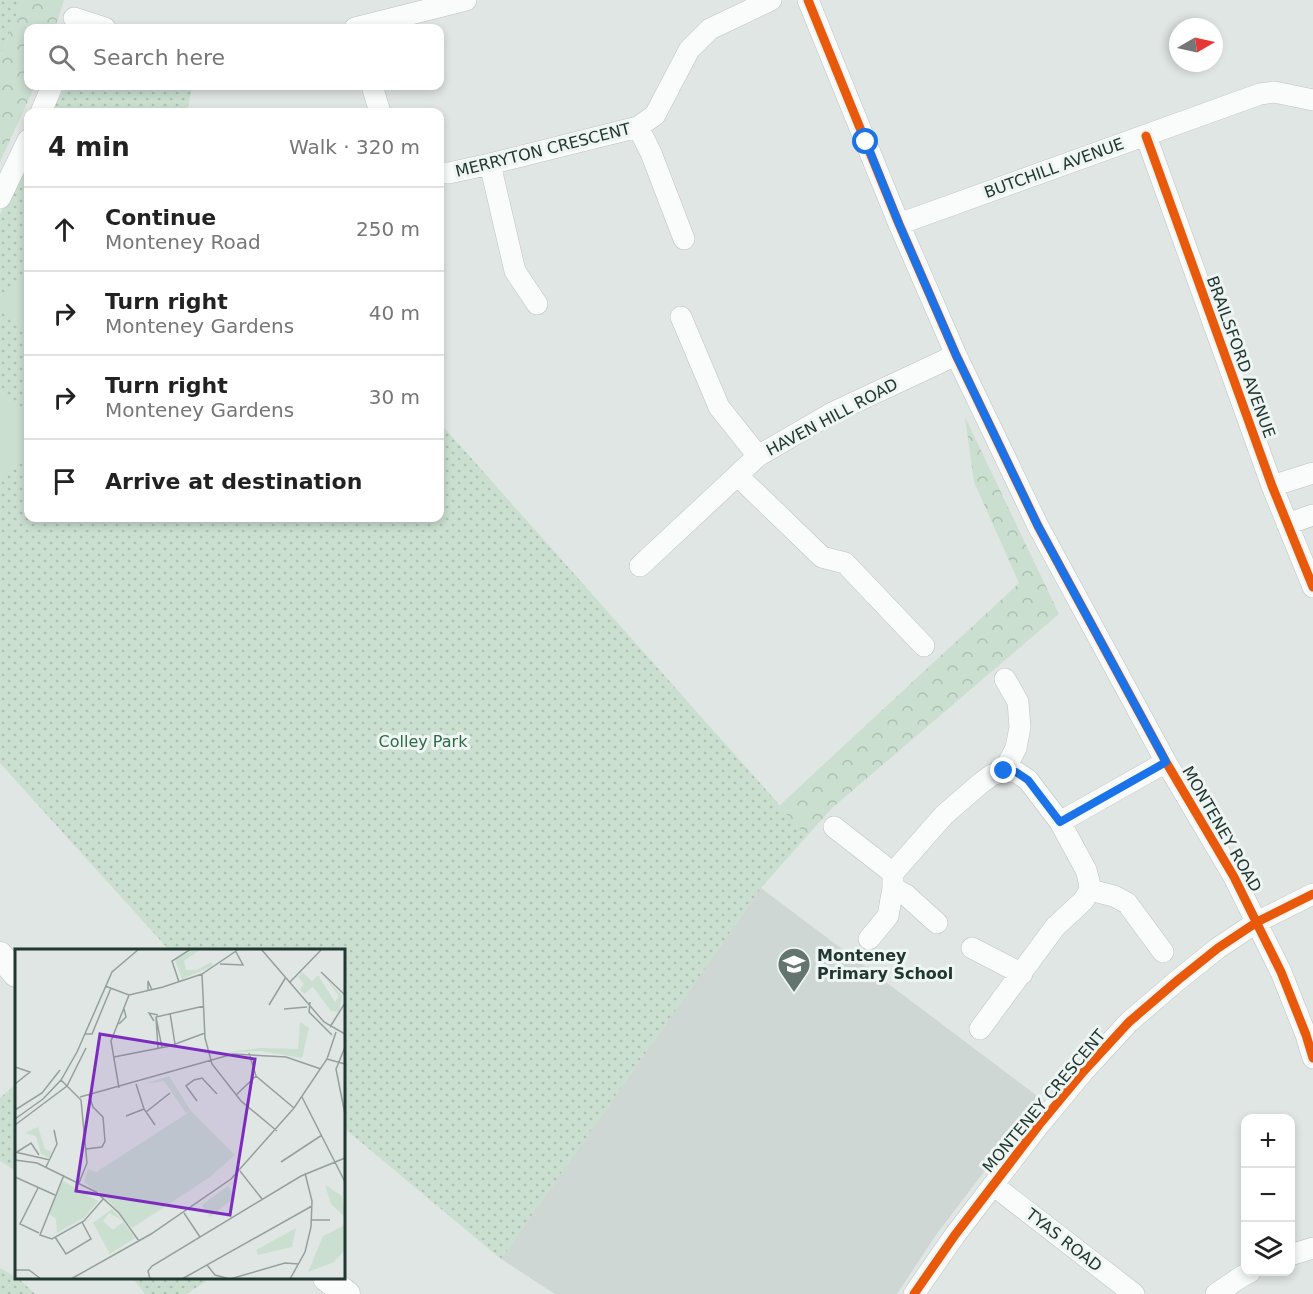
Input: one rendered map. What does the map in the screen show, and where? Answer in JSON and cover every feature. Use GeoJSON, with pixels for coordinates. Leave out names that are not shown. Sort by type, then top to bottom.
{"type":"FeatureCollection","features":[{"type":"Feature","properties":{"kind":"street"},"geometry":{"type":"LineString","coordinates":[[371,24],[466,0]]}},
{"type":"Feature","properties":{"kind":"street","name":"MERRYTON CRESCENT"},"geometry":{"type":"LineString","coordinates":[[444,173],[490,164],[638,127],[655,115],[689,50],[710,29],[771,0]]}},
{"type":"Feature","properties":{"kind":"street","name":"MONTENEY ROAD"},"geometry":{"type":"LineString","coordinates":[[808,0],[899,224],[956,355],[1038,526],[1166,762],[1234,877],[1257,921],[1281,972],[1313,1058]]}},
{"type":"Feature","properties":{"kind":"street"},"geometry":{"type":"LineString","coordinates":[[75,16],[95,24]]}},
{"type":"Feature","properties":{"kind":"street"},"geometry":{"type":"LineString","coordinates":[[43,108],[49,90]]}},
{"type":"Feature","properties":{"kind":"street"},"geometry":{"type":"LineString","coordinates":[[373,90],[379,108]]}},
{"type":"Feature","properties":{"kind":"street","name":"BUTCHILL AVENUE"},"geometry":{"type":"LineString","coordinates":[[899,224],[1260,94],[1274,92],[1313,100]]}},
{"type":"Feature","properties":{"kind":"street"},"geometry":{"type":"LineString","coordinates":[[638,127],[651,153],[684,238]]}},
{"type":"Feature","properties":{"kind":"street","name":"BRAILSFORD AVENUE"},"geometry":{"type":"LineString","coordinates":[[1146,136],[1272,486],[1313,587]]}},
{"type":"Feature","properties":{"kind":"street"},"geometry":{"type":"LineString","coordinates":[[0,198],[24,148]]}},
{"type":"Feature","properties":{"kind":"street"},"geometry":{"type":"LineString","coordinates":[[490,164],[514,271],[537,304]]}},
{"type":"Feature","properties":{"kind":"street"},"geometry":{"type":"LineString","coordinates":[[681,317],[719,407],[758,456]]}},
{"type":"Feature","properties":{"kind":"street","name":"HAVEN HILL ROAD"},"geometry":{"type":"LineString","coordinates":[[640,566],[758,456],[832,413],[956,355]]}},
{"type":"Feature","properties":{"kind":"street"},"geometry":{"type":"LineString","coordinates":[[1272,486],[1313,473]]}},
{"type":"Feature","properties":{"kind":"street"},"geometry":{"type":"LineString","coordinates":[[738,476],[822,557],[845,563],[924,646]]}},
{"type":"Feature","properties":{"kind":"street"},"geometry":{"type":"LineString","coordinates":[[1287,524],[1313,515]]}},
{"type":"Feature","properties":{"kind":"street"},"geometry":{"type":"LineString","coordinates":[[1004,771],[1016,747],[1020,727],[1018,702],[1005,679]]}},
{"type":"Feature","properties":{"kind":"street"},"geometry":{"type":"LineString","coordinates":[[1060,822],[1166,762]]}},
{"type":"Feature","properties":{"kind":"street"},"geometry":{"type":"LineString","coordinates":[[869,939],[888,916],[893,881],[944,815],[992,775],[1004,771],[1016,772],[1028,780],[1060,822],[1086,870],[1090,890],[1083,901],[1055,927],[980,1029]]}},
{"type":"Feature","properties":{"kind":"street"},"geometry":{"type":"LineString","coordinates":[[834,827],[937,923]]}},
{"type":"Feature","properties":{"kind":"street"},"geometry":{"type":"LineString","coordinates":[[1090,890],[1114,896],[1127,903],[1163,952]]}},
{"type":"Feature","properties":{"kind":"street","name":"MONTENEY CRESCENT"},"geometry":{"type":"LineString","coordinates":[[914,1294],[955,1235],[1050,1112],[1083,1072],[1130,1022],[1218,948],[1257,921],[1313,894]]}},
{"type":"Feature","properties":{"kind":"street"},"geometry":{"type":"LineString","coordinates":[[972,948],[1022,974]]}},
{"type":"Feature","properties":{"kind":"street"},"geometry":{"type":"LineString","coordinates":[[0,955],[15,973]]}},
{"type":"Feature","properties":{"kind":"street","name":"TYAS ROAD"},"geometry":{"type":"LineString","coordinates":[[993,1185],[1134,1294]]}},
{"type":"Feature","properties":{"kind":"street"},"geometry":{"type":"LineString","coordinates":[[1295,1253],[1313,1248]]}},
{"type":"Feature","properties":{"kind":"street"},"geometry":{"type":"LineString","coordinates":[[1216,1294],[1241,1276]]}},
{"type":"Feature","properties":{"kind":"street"},"geometry":{"type":"LineString","coordinates":[[327,1279],[347,1294]]}},
{"type":"Feature","properties":{"kind":"shaded area","name":"Monteney Primary School"},"geometry":{"type":"Polygon","coordinates":[[[761,888],[1040,1098],[936,1235],[897,1294],[555,1294],[501,1259],[761,888]]]}},
{"type":"Feature","properties":{"kind":"green space"},"geometry":{"type":"Polygon","coordinates":[[[0,0],[22,0],[0,57],[0,0]]]}},
{"type":"Feature","properties":{"kind":"green space"},"geometry":{"type":"Polygon","coordinates":[[[22,0],[64,0],[56,24],[24,24],[24,90],[33,90],[0,162],[0,57],[22,0]]]}},
{"type":"Feature","properties":{"kind":"green space"},"geometry":{"type":"Polygon","coordinates":[[[64,90],[191,90],[188,108],[53,108],[64,90]]]}},
{"type":"Feature","properties":{"kind":"green space","name":"Colley Park"},"geometry":{"type":"Polygon","coordinates":[[[24,167],[24,522],[444,522],[444,428],[807,836],[761,888],[501,1259],[345,1129],[345,949],[168,949],[0,763],[0,214],[24,167]]]}},
{"type":"Feature","properties":{"kind":"green space"},"geometry":{"type":"Polygon","coordinates":[[[24,277],[24,333],[0,309],[0,301],[24,277]]]}},
{"type":"Feature","properties":{"kind":"green space"},"geometry":{"type":"Polygon","coordinates":[[[0,392],[24,417],[24,457],[0,482],[0,392]]]}},
{"type":"Feature","properties":{"kind":"green space"},"geometry":{"type":"Polygon","coordinates":[[[965,417],[1059,614],[832,808],[807,836],[779,806],[1019,583],[974,482],[965,417]]]}},
{"type":"Feature","properties":{"kind":"green space"},"geometry":{"type":"Polygon","coordinates":[[[15,1085],[15,1170],[0,1161],[0,1098],[15,1085]]]}},
{"type":"Feature","properties":{"kind":"green space"},"geometry":{"type":"Polygon","coordinates":[[[0,1268],[15,1277],[15,1279],[19,1279],[35,1294],[0,1294],[0,1268]]]}},
{"type":"Feature","properties":{"kind":"green space"},"geometry":{"type":"Polygon","coordinates":[[[134,1279],[208,1279],[186,1294],[145,1294],[134,1279]]]}},
{"type":"Feature","properties":{"kind":"cycle path"},"geometry":{"type":"LineString","coordinates":[[808,0],[899,224],[956,355],[1038,526],[1166,762],[1234,877],[1281,972],[1313,1058]]}},
{"type":"Feature","properties":{"kind":"cycle path"},"geometry":{"type":"LineString","coordinates":[[1146,136],[1272,486],[1313,587]]}},
{"type":"Feature","properties":{"kind":"cycle path"},"geometry":{"type":"LineString","coordinates":[[914,1294],[955,1235],[1039,1125],[1129,1022],[1218,948],[1257,922],[1313,894]]}},
{"type":"Feature","properties":{"kind":"place","name":"Monteney Primary School"},"geometry":{"type":"Point","coordinates":[794,993]}},
{"type":"Feature","properties":{"kind":"route"},"geometry":{"type":"LineString","coordinates":[[866,142],[956,355],[1038,526],[1166,762],[1060,822],[1028,780],[1016,772],[1004,771]]}}]}
